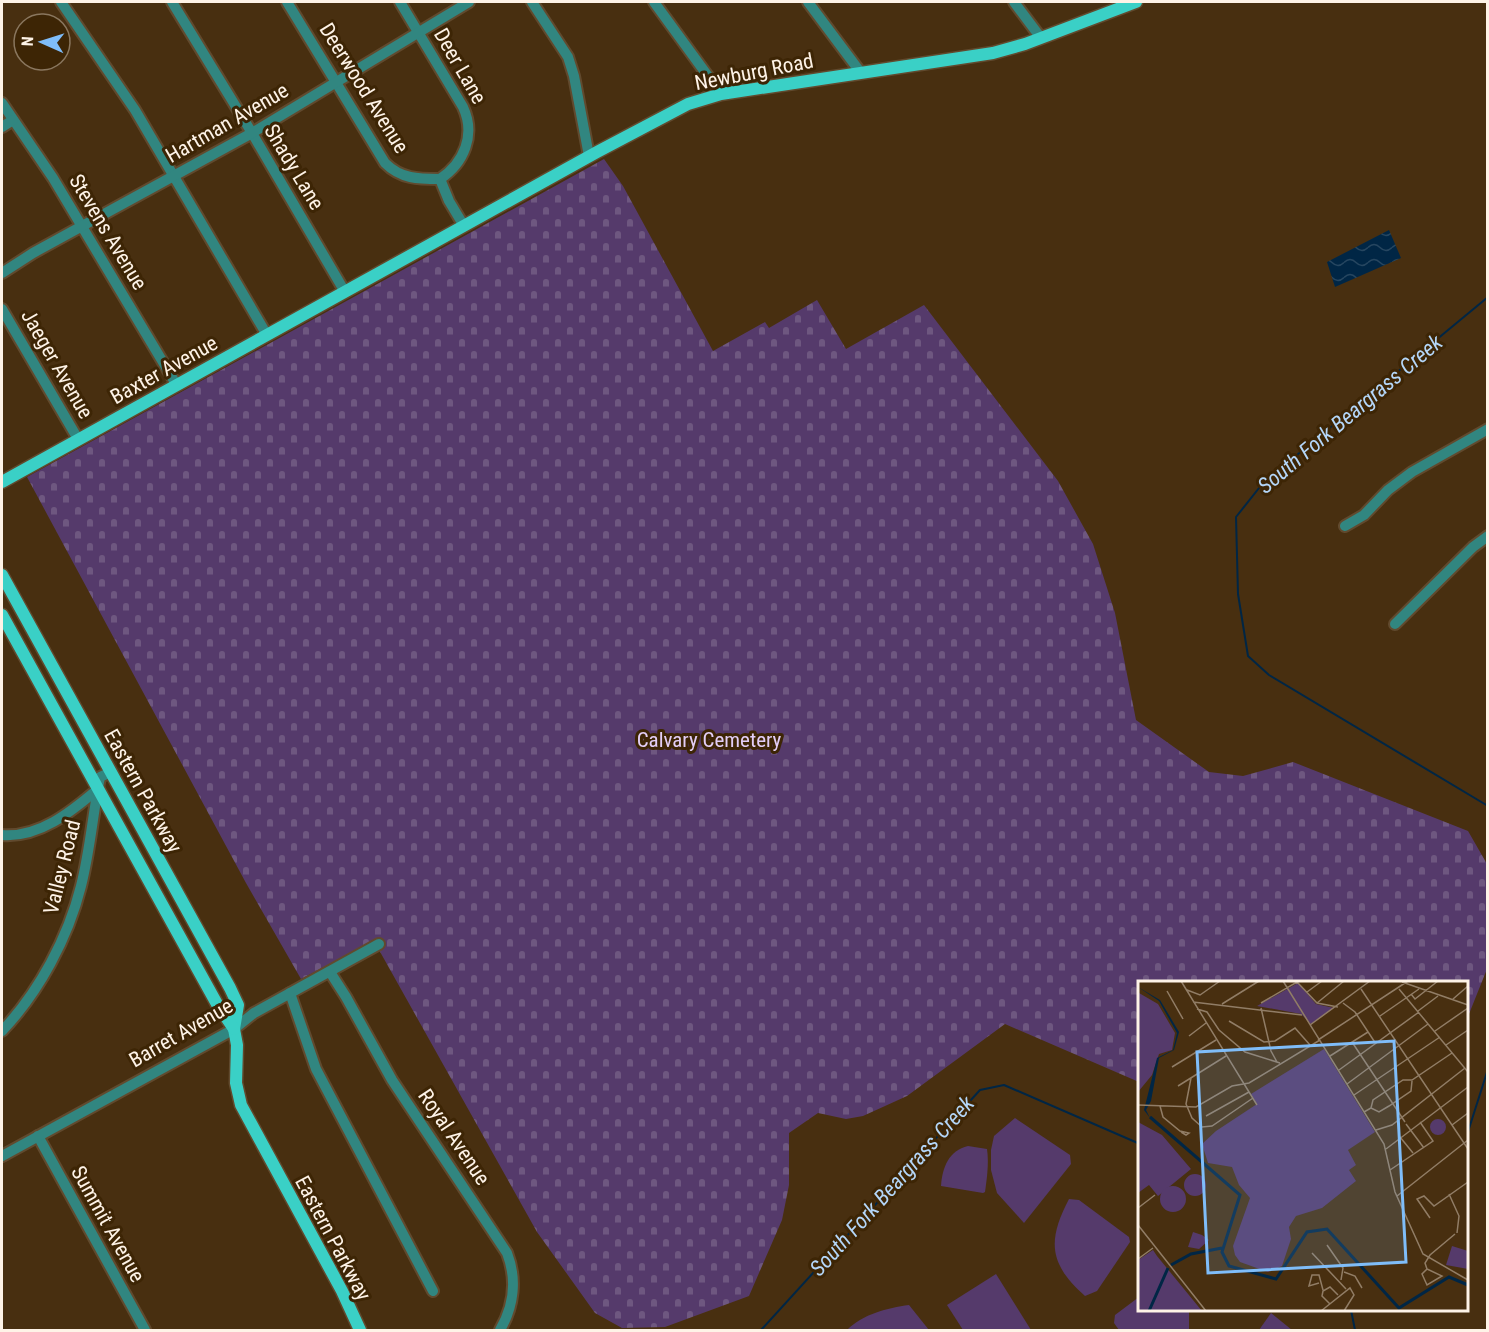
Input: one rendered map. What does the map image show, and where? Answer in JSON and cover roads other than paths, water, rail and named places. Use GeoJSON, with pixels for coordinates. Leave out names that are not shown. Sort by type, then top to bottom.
{"type":"FeatureCollection","features":[{"type":"Feature","properties":{"kind":"main road","name":"Newburg Road"},"geometry":{"type":"LineString","coordinates":[[345,292],[589,156],[678,109],[706,97],[993,53],[1041,38],[1136,2]]}},
{"type":"Feature","properties":{"kind":"main road","name":"Baxter Avenue"},"geometry":{"type":"LineString","coordinates":[[2,482],[345,292]]}},
{"type":"Feature","properties":{"kind":"main road","name":"Eastern Parkway"},"geometry":{"type":"LineString","coordinates":[[2,575],[230,988],[238,1005],[234,1029],[237,1045],[236,1083],[241,1105],[342,1291],[360,1330]]}},
{"type":"Feature","properties":{"kind":"main road","name":"Eastern Parkway"},"geometry":{"type":"LineString","coordinates":[[2,615],[217,1004],[234,1029]]}},
{"type":"Feature","properties":{"kind":"street"},"geometry":{"type":"LineString","coordinates":[[61,2],[135,110],[267,335]]}},
{"type":"Feature","properties":{"kind":"street","name":"Shady Lane"},"geometry":{"type":"LineString","coordinates":[[172,2],[345,292]]}},
{"type":"Feature","properties":{"kind":"street","name":"Deerwood Avenue"},"geometry":{"type":"LineString","coordinates":[[286,2],[377,151],[390,168],[408,178],[440,180]]}},
{"type":"Feature","properties":{"kind":"street","name":"Deer Lane"},"geometry":{"type":"LineString","coordinates":[[400,2],[463,107],[470,127],[462,157],[440,180]]}},
{"type":"Feature","properties":{"kind":"street","name":"Hartman Avenue"},"geometry":{"type":"LineString","coordinates":[[2,273],[81,226],[252,133],[469,2]]}},
{"type":"Feature","properties":{"kind":"street"},"geometry":{"type":"LineString","coordinates":[[532,2],[568,57],[574,76],[589,156]]}},
{"type":"Feature","properties":{"kind":"street"},"geometry":{"type":"LineString","coordinates":[[654,2],[721,94]]}},
{"type":"Feature","properties":{"kind":"street"},"geometry":{"type":"LineString","coordinates":[[808,2],[861,73]]}},
{"type":"Feature","properties":{"kind":"street"},"geometry":{"type":"LineString","coordinates":[[1014,2],[1041,38]]}},
{"type":"Feature","properties":{"kind":"street","name":"Stevens Avenue"},"geometry":{"type":"LineString","coordinates":[[2,103],[53,178],[176,384]]}},
{"type":"Feature","properties":{"kind":"street"},"geometry":{"type":"LineString","coordinates":[[2,127],[13,120]]}},
{"type":"Feature","properties":{"kind":"street"},"geometry":{"type":"LineString","coordinates":[[440,180],[464,226]]}},
{"type":"Feature","properties":{"kind":"street","name":"Jaeger Avenue"},"geometry":{"type":"LineString","coordinates":[[2,309],[78,439]]}},
{"type":"Feature","properties":{"kind":"street"},"geometry":{"type":"LineString","coordinates":[[1346,526],[1364,515],[1397,483],[1412,472],[1488,429]]}},
{"type":"Feature","properties":{"kind":"street"},"geometry":{"type":"LineString","coordinates":[[1395,624],[1473,547],[1488,536]]}},
{"type":"Feature","properties":{"kind":"street","name":"Valley Road"},"geometry":{"type":"LineString","coordinates":[[2,1031],[33,992],[68,926],[81,886],[100,777],[111,772]]}},
{"type":"Feature","properties":{"kind":"street"},"geometry":{"type":"LineString","coordinates":[[2,835],[20,835],[45,826],[78,806],[98,789]]}},
{"type":"Feature","properties":{"kind":"street","name":"Barret Avenue"},"geometry":{"type":"LineString","coordinates":[[2,1156],[234,1029],[254,1013],[379,944]]}},
{"type":"Feature","properties":{"kind":"street","name":"Royal Avenue"},"geometry":{"type":"LineString","coordinates":[[330,972],[392,1080],[507,1252],[514,1273],[514,1288],[500,1330]]}},
{"type":"Feature","properties":{"kind":"street"},"geometry":{"type":"LineString","coordinates":[[290,993],[316,1069],[433,1291]]}},
{"type":"Feature","properties":{"kind":"street","name":"Summit Avenue"},"geometry":{"type":"LineString","coordinates":[[38,1136],[145,1330]]}},
{"type":"Feature","properties":{"kind":"water"},"geometry":{"type":"Polygon","coordinates":[[[1389,230],[1401,258],[1335,287],[1327,262],[1389,230]]]}},
{"type":"Feature","properties":{"kind":"waterway","name":"South Fork Beargrass Creek"},"geometry":{"type":"LineString","coordinates":[[1488,297],[1263,483],[1236,517],[1238,594],[1248,656],[1269,675],[1488,806]]}},
{"type":"Feature","properties":{"kind":"waterway","name":"South Fork Beargrass Creek"},"geometry":{"type":"LineString","coordinates":[[1468,1132],[1488,1069]]}},
{"type":"Feature","properties":{"kind":"waterway","name":"South Fork Beargrass Creek"},"geometry":{"type":"LineString","coordinates":[[761,1330],[980,1090],[1004,1085],[1138,1143]]}},
{"type":"Feature","properties":{"kind":"waterway"},"geometry":{"type":"LineString","coordinates":[[1351,1311],[1355,1330]]}},
{"type":"Feature","properties":{"kind":"park label","name":"Calvary Cemetery"},"geometry":{"type":"Point","coordinates":[709,740]}}]}
